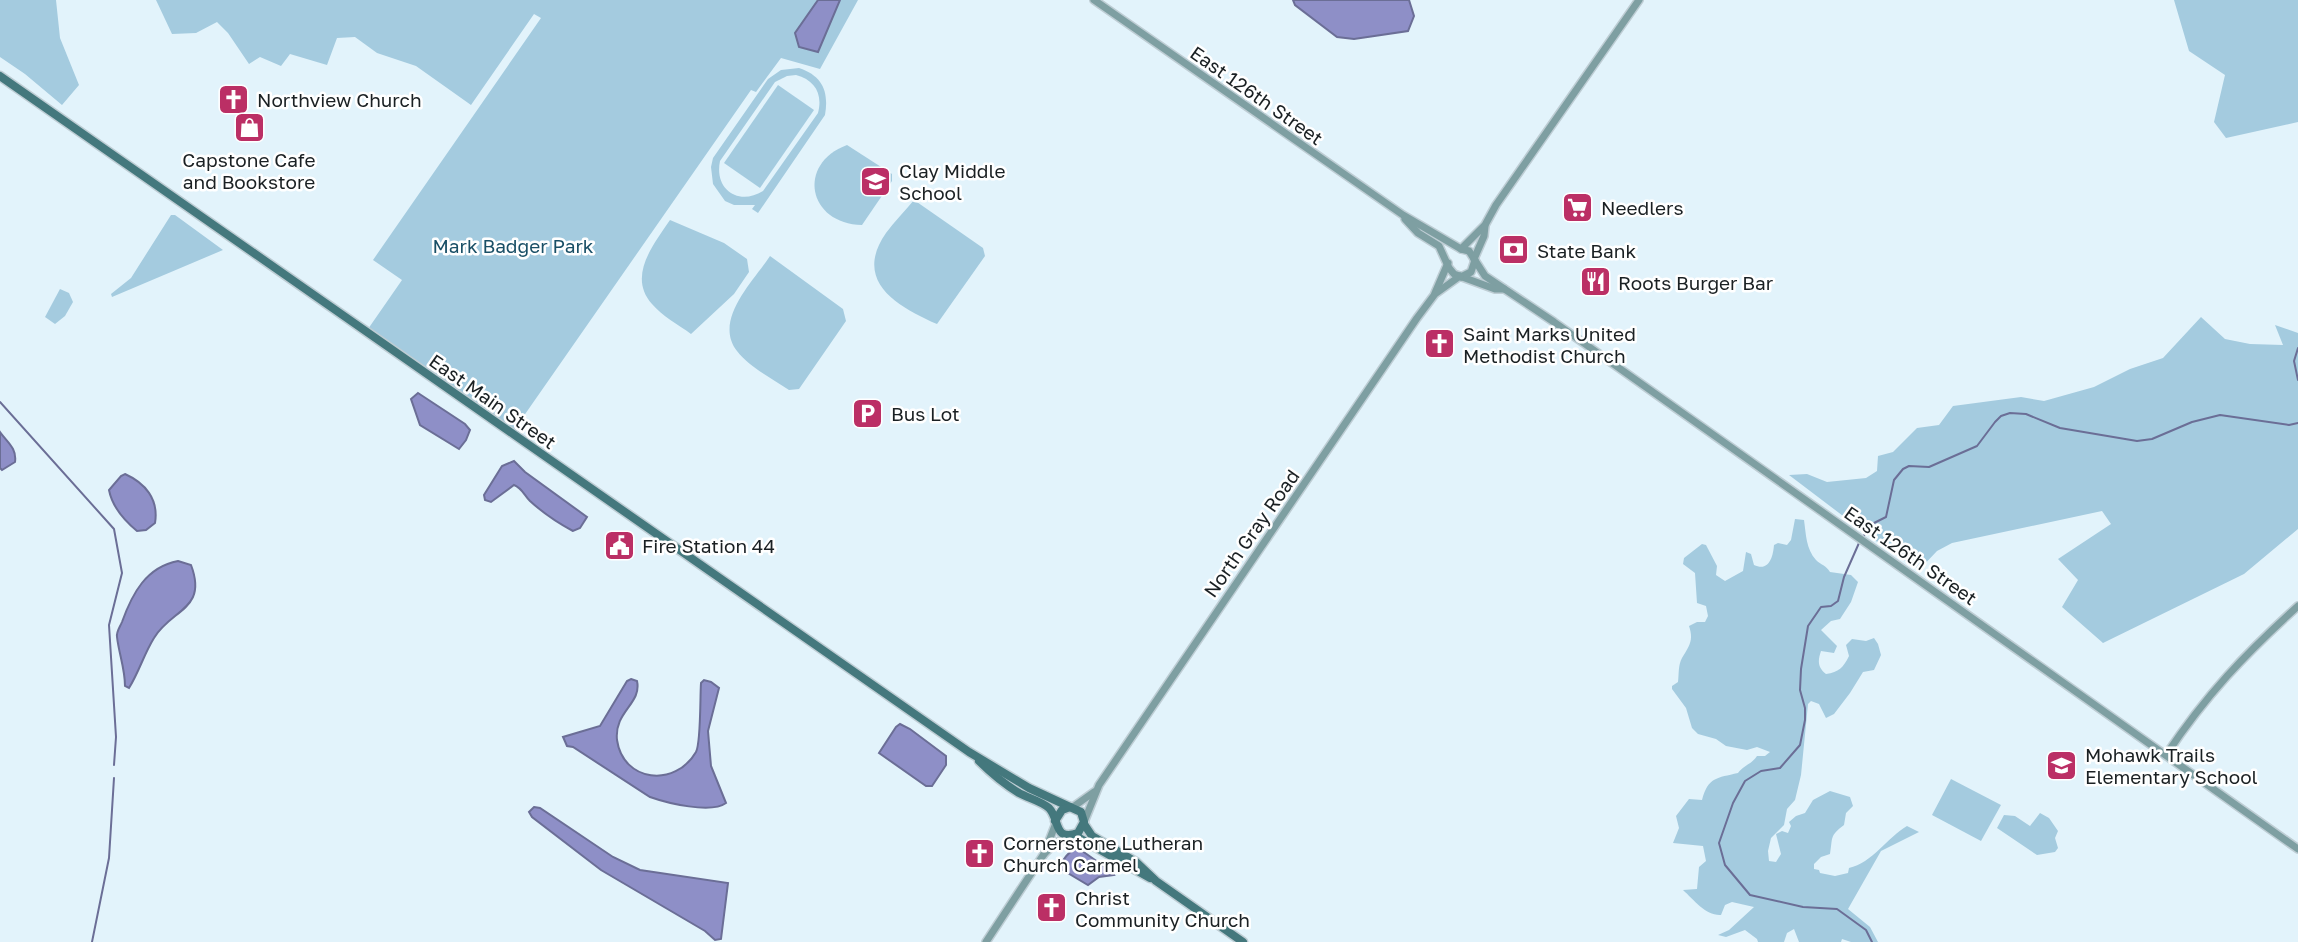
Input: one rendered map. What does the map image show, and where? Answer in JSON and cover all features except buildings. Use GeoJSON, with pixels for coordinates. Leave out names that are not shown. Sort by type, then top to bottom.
{"type":"FeatureCollection","features":[{"type":"Feature","properties":{"kind":"main road","name":"East Main Street"},"geometry":{"type":"LineString","coordinates":[[0,76],[969,752],[1028,788],[1071,807]]}},
{"type":"Feature","properties":{"kind":"main road","name":"East Main Street"},"geometry":{"type":"LineString","coordinates":[[969,752],[1007,785],[1047,807],[1056,822]]}},
{"type":"Feature","properties":{"kind":"main road"},"geometry":{"type":"LineString","coordinates":[[1156,881],[1136,862],[1092,836],[1081,812],[1071,807],[1062,810],[1056,822],[1060,832],[1072,835],[1156,881],[1243,942]]}},
{"type":"Feature","properties":{"kind":"main road"},"geometry":{"type":"LineString","coordinates":[[1072,835],[1080,831],[1084,823]]}},
{"type":"Feature","properties":{"kind":"street","name":"East 126th Street"},"geometry":{"type":"LineString","coordinates":[[1094,0],[1403,215],[1461,249]]}},
{"type":"Feature","properties":{"kind":"street"},"geometry":{"type":"LineString","coordinates":[[1485,225],[1484,236],[1471,272],[1461,276],[1452,272],[1448,262],[1452,252],[1461,249],[1485,225],[1496,205],[1639,0]]}},
{"type":"Feature","properties":{"kind":"street","name":"East 126th Street"},"geometry":{"type":"LineString","coordinates":[[1403,215],[1414,229],[1439,246],[1448,262]]}},
{"type":"Feature","properties":{"kind":"street"},"geometry":{"type":"LineString","coordinates":[[1461,249],[1471,252],[1474,259]]}},
{"type":"Feature","properties":{"kind":"street","name":"East 126th Street"},"geometry":{"type":"LineString","coordinates":[[1474,259],[1482,273],[1504,289],[1555,322],[2298,849]]}},
{"type":"Feature","properties":{"kind":"street","name":"North Gray Road"},"geometry":{"type":"LineString","coordinates":[[1084,823],[1094,792],[1435,294],[1448,262]]}},
{"type":"Feature","properties":{"kind":"street","name":"East 126th Street"},"geometry":{"type":"LineString","coordinates":[[1461,276],[1495,289],[1504,289]]}},
{"type":"Feature","properties":{"kind":"street","name":"North Gray Road"},"geometry":{"type":"LineString","coordinates":[[1435,294],[1447,283],[1461,276]]}},
{"type":"Feature","properties":{"kind":"street"},"geometry":{"type":"LineString","coordinates":[[2166,755],[2221,681],[2248,650],[2298,606]]}},
{"type":"Feature","properties":{"kind":"street","name":"North Gray Road"},"geometry":{"type":"LineString","coordinates":[[1071,807],[1094,792]]}},
{"type":"Feature","properties":{"kind":"street"},"geometry":{"type":"LineString","coordinates":[[1044,854],[1056,822]]}},
{"type":"Feature","properties":{"kind":"street"},"geometry":{"type":"LineString","coordinates":[[986,942],[1044,854],[1054,844],[1072,835]]}},
{"type":"Feature","properties":{"kind":"green space"},"geometry":{"type":"Polygon","coordinates":[[[0,0],[56,0],[60,38],[79,85],[62,105],[0,57],[0,0]]]}},
{"type":"Feature","properties":{"kind":"green space","name":"Mark Badger Park"},"geometry":{"type":"Polygon","coordinates":[[[156,0],[858,0],[820,69],[781,58],[756,92],[751,90],[514,430],[368,329],[402,280],[373,260],[541,18],[534,14],[471,105],[416,66],[377,53],[355,37],[337,38],[327,65],[290,54],[281,66],[260,57],[249,64],[217,22],[196,33],[172,34],[156,0]]]}},
{"type":"Feature","properties":{"kind":"green space"},"geometry":{"type":"Polygon","coordinates":[[[2174,0],[2298,0],[2298,122],[2226,138],[2214,122],[2225,75],[2189,51],[2174,0]]]}},
{"type":"Feature","properties":{"kind":"green space"},"geometry":{"type":"Polygon","coordinates":[[[799,68],[819,80],[825,92],[825,115],[758,213],[752,209],[755,205],[734,205],[725,201],[713,184],[711,167],[713,158],[768,79],[781,70],[799,68]],[[787,76],[775,82],[720,161],[721,180],[730,192],[745,197],[763,191],[818,113],[816,89],[803,77],[787,76]]]}},
{"type":"Feature","properties":{"kind":"green space"},"geometry":{"type":"Polygon","coordinates":[[[778,85],[814,110],[760,188],[724,163],[778,85]]]}},
{"type":"Feature","properties":{"kind":"green space"},"geometry":{"type":"Polygon","coordinates":[[[847,145],[892,174],[892,181],[862,225],[844,222],[830,215],[820,204],[815,192],[815,178],[820,165],[831,154],[847,145]]]}},
{"type":"Feature","properties":{"kind":"green space"},"geometry":{"type":"Polygon","coordinates":[[[914,200],[983,248],[985,256],[937,324],[895,301],[877,279],[874,266],[877,250],[886,233],[914,200]]]}},
{"type":"Feature","properties":{"kind":"green space"},"geometry":{"type":"Polygon","coordinates":[[[171,215],[175,215],[223,250],[112,297],[111,294],[131,278],[171,215]]]}},
{"type":"Feature","properties":{"kind":"green space"},"geometry":{"type":"Polygon","coordinates":[[[670,220],[724,243],[747,259],[749,272],[734,294],[691,334],[652,304],[642,282],[646,260],[670,220]]]}},
{"type":"Feature","properties":{"kind":"green space"},"geometry":{"type":"Polygon","coordinates":[[[770,256],[843,309],[846,321],[799,389],[789,390],[755,367],[742,357],[731,339],[732,314],[770,256]]]}},
{"type":"Feature","properties":{"kind":"green space"},"geometry":{"type":"Polygon","coordinates":[[[60,289],[69,293],[73,302],[65,316],[55,324],[45,317],[60,289]]]}},
{"type":"Feature","properties":{"kind":"green space"},"geometry":{"type":"Polygon","coordinates":[[[2201,317],[2225,339],[2250,344],[2283,345],[2275,325],[2298,333],[2298,529],[2244,574],[2103,643],[2062,607],[2078,580],[2058,559],[2111,524],[2102,511],[1952,543],[1937,551],[1919,570],[1789,475],[1807,474],[1827,482],[1866,478],[1877,471],[1878,456],[1893,452],[1917,428],[1939,425],[1953,406],[2021,397],[2044,401],[2094,387],[2130,369],[2163,358],[2201,317]]]}},
{"type":"Feature","properties":{"kind":"green space"},"geometry":{"type":"Polygon","coordinates":[[[1795,519],[1804,520],[1808,546],[1816,560],[1830,572],[1851,575],[1858,582],[1851,602],[1840,619],[1831,621],[1821,630],[1837,646],[1834,653],[1821,651],[1821,669],[1826,674],[1840,669],[1849,656],[1846,645],[1852,639],[1866,641],[1874,638],[1881,655],[1874,670],[1863,672],[1834,714],[1826,718],[1819,704],[1811,701],[1808,704],[1801,775],[1795,800],[1787,809],[1784,825],[1771,838],[1769,861],[1776,862],[1781,854],[1776,834],[1782,831],[1788,833],[1791,826],[1789,822],[1805,813],[1813,800],[1830,791],[1850,797],[1853,806],[1846,813],[1844,825],[1834,835],[1830,854],[1821,857],[1814,864],[1814,869],[1820,873],[1835,876],[1848,873],[1849,868],[1865,861],[1907,826],[1919,832],[1881,851],[1848,909],[1870,927],[1878,942],[1851,942],[1842,939],[1841,942],[1799,942],[1794,929],[1787,933],[1784,942],[1758,942],[1745,930],[1726,937],[1718,935],[1729,930],[1754,907],[1732,902],[1725,905],[1721,915],[1716,915],[1700,907],[1683,890],[1697,889],[1699,867],[1706,861],[1703,846],[1673,843],[1679,828],[1676,816],[1689,799],[1702,800],[1707,787],[1714,780],[1738,773],[1757,756],[1765,756],[1770,752],[1757,747],[1747,750],[1726,746],[1716,739],[1698,734],[1692,728],[1686,708],[1672,689],[1678,682],[1679,667],[1690,643],[1689,626],[1705,622],[1708,616],[1706,606],[1697,603],[1695,573],[1683,564],[1684,558],[1702,544],[1706,545],[1717,566],[1716,575],[1725,581],[1743,571],[1746,552],[1751,554],[1754,565],[1767,565],[1774,545],[1787,545],[1791,540],[1795,519]]]}},
{"type":"Feature","properties":{"kind":"green space"},"geometry":{"type":"Polygon","coordinates":[[[1951,779],[2001,805],[1981,841],[1932,815],[1951,779]]]}},
{"type":"Feature","properties":{"kind":"green space"},"geometry":{"type":"Polygon","coordinates":[[[2040,813],[2049,818],[2058,831],[2055,838],[2058,848],[2055,852],[2037,855],[1997,828],[2004,815],[2015,816],[2030,826],[2040,813]]]}},
{"type":"Feature","properties":{"kind":"water"},"geometry":{"type":"Polygon","coordinates":[[[818,0],[840,0],[818,52],[799,47],[795,33],[818,0]]]}},
{"type":"Feature","properties":{"kind":"water"},"geometry":{"type":"Polygon","coordinates":[[[1293,0],[1409,0],[1414,16],[1408,31],[1354,39],[1337,37],[1295,5],[1293,0]]]}},
{"type":"Feature","properties":{"kind":"water"},"geometry":{"type":"Polygon","coordinates":[[[418,393],[470,430],[459,449],[420,425],[411,399],[418,393]]]}},
{"type":"Feature","properties":{"kind":"water"},"geometry":{"type":"Polygon","coordinates":[[[0,432],[11,446],[15,457],[15,462],[2,470],[0,468],[0,432]]]}},
{"type":"Feature","properties":{"kind":"water"},"geometry":{"type":"Polygon","coordinates":[[[514,461],[587,517],[580,528],[573,531],[556,521],[514,485],[491,502],[485,500],[484,495],[502,466],[514,461]]]}},
{"type":"Feature","properties":{"kind":"water"},"geometry":{"type":"Polygon","coordinates":[[[125,474],[139,482],[153,499],[155,523],[146,530],[137,531],[132,527],[113,502],[109,490],[125,474]]]}},
{"type":"Feature","properties":{"kind":"water"},"geometry":{"type":"Polygon","coordinates":[[[178,561],[191,565],[195,591],[185,608],[161,628],[154,638],[129,688],[125,686],[118,631],[130,602],[142,583],[157,569],[178,561]]]}},
{"type":"Feature","properties":{"kind":"water"},"geometry":{"type":"Polygon","coordinates":[[[704,680],[719,688],[708,731],[711,766],[726,803],[700,808],[650,797],[573,747],[567,746],[563,737],[600,726],[627,681],[637,681],[636,696],[623,715],[617,730],[617,740],[621,754],[629,765],[639,772],[651,775],[663,775],[687,764],[698,747],[701,683],[704,680]]]}},
{"type":"Feature","properties":{"kind":"water"},"geometry":{"type":"Polygon","coordinates":[[[900,724],[946,756],[946,765],[932,786],[926,786],[879,753],[900,724]]]}},
{"type":"Feature","properties":{"kind":"water"},"geometry":{"type":"Polygon","coordinates":[[[534,807],[540,808],[613,857],[640,870],[728,883],[721,939],[715,940],[705,931],[601,870],[532,817],[529,812],[534,807]]]}},
{"type":"Feature","properties":{"kind":"water"},"geometry":{"type":"Polygon","coordinates":[[[1078,848],[1114,875],[1099,877],[1088,885],[1061,869],[1066,856],[1078,848]]]}},
{"type":"Feature","properties":{"kind":"waterway"},"geometry":{"type":"LineString","coordinates":[[2298,348],[2294,361],[2298,380]]}},
{"type":"Feature","properties":{"kind":"waterway"},"geometry":{"type":"LineString","coordinates":[[0,402],[114,529],[122,573],[109,625],[116,737],[114,765]]}},
{"type":"Feature","properties":{"kind":"waterway"},"geometry":{"type":"LineString","coordinates":[[1862,539],[1870,525],[1886,517],[1894,480],[1903,469],[1909,466],[1929,467],[1977,446],[1995,422],[2010,413],[2026,414],[2060,428],[2137,441],[2152,439],[2192,422],[2220,415],[2289,425],[2298,423]]}},
{"type":"Feature","properties":{"kind":"waterway"},"geometry":{"type":"LineString","coordinates":[[1859,543],[1844,577],[1838,601],[1831,606],[1821,607],[1808,626],[1801,669],[1800,690],[1805,720],[1800,745],[1780,768],[1761,771],[1745,781],[1733,803],[1719,843],[1725,865],[1750,895],[1803,907],[1837,909],[1866,930],[1872,942]]}},
{"type":"Feature","properties":{"kind":"waterway"},"geometry":{"type":"LineString","coordinates":[[92,942],[109,858],[114,778]]}},
{"type":"Feature","properties":{"kind":"place","name":"Northview Church"},"geometry":{"type":"Point","coordinates":[234,99]}},
{"type":"Feature","properties":{"kind":"place","name":"Capstone Cafe and Bookstore"},"geometry":{"type":"Point","coordinates":[249,128]}},
{"type":"Feature","properties":{"kind":"place","name":"Clay Middle School"},"geometry":{"type":"Point","coordinates":[876,181]}},
{"type":"Feature","properties":{"kind":"place","name":"Needlers"},"geometry":{"type":"Point","coordinates":[1578,207]}},
{"type":"Feature","properties":{"kind":"place","name":"State Bank"},"geometry":{"type":"Point","coordinates":[1514,250]}},
{"type":"Feature","properties":{"kind":"place","name":"Roots Burger Bar"},"geometry":{"type":"Point","coordinates":[1595,282]}},
{"type":"Feature","properties":{"kind":"place","name":"Saint Marks United Methodist Church"},"geometry":{"type":"Point","coordinates":[1440,344]}},
{"type":"Feature","properties":{"kind":"place","name":"Bus Lot"},"geometry":{"type":"Point","coordinates":[868,413]}},
{"type":"Feature","properties":{"kind":"place","name":"Fire Station 44"},"geometry":{"type":"Point","coordinates":[619,545]}},
{"type":"Feature","properties":{"kind":"place","name":"Mohawk Trails Elementary School"},"geometry":{"type":"Point","coordinates":[2062,765]}},
{"type":"Feature","properties":{"kind":"place","name":"Cornerstone Lutheran Church Carmel"},"geometry":{"type":"Point","coordinates":[980,853]}},
{"type":"Feature","properties":{"kind":"place","name":"Christ Community Church"},"geometry":{"type":"Point","coordinates":[1052,908]}}]}
